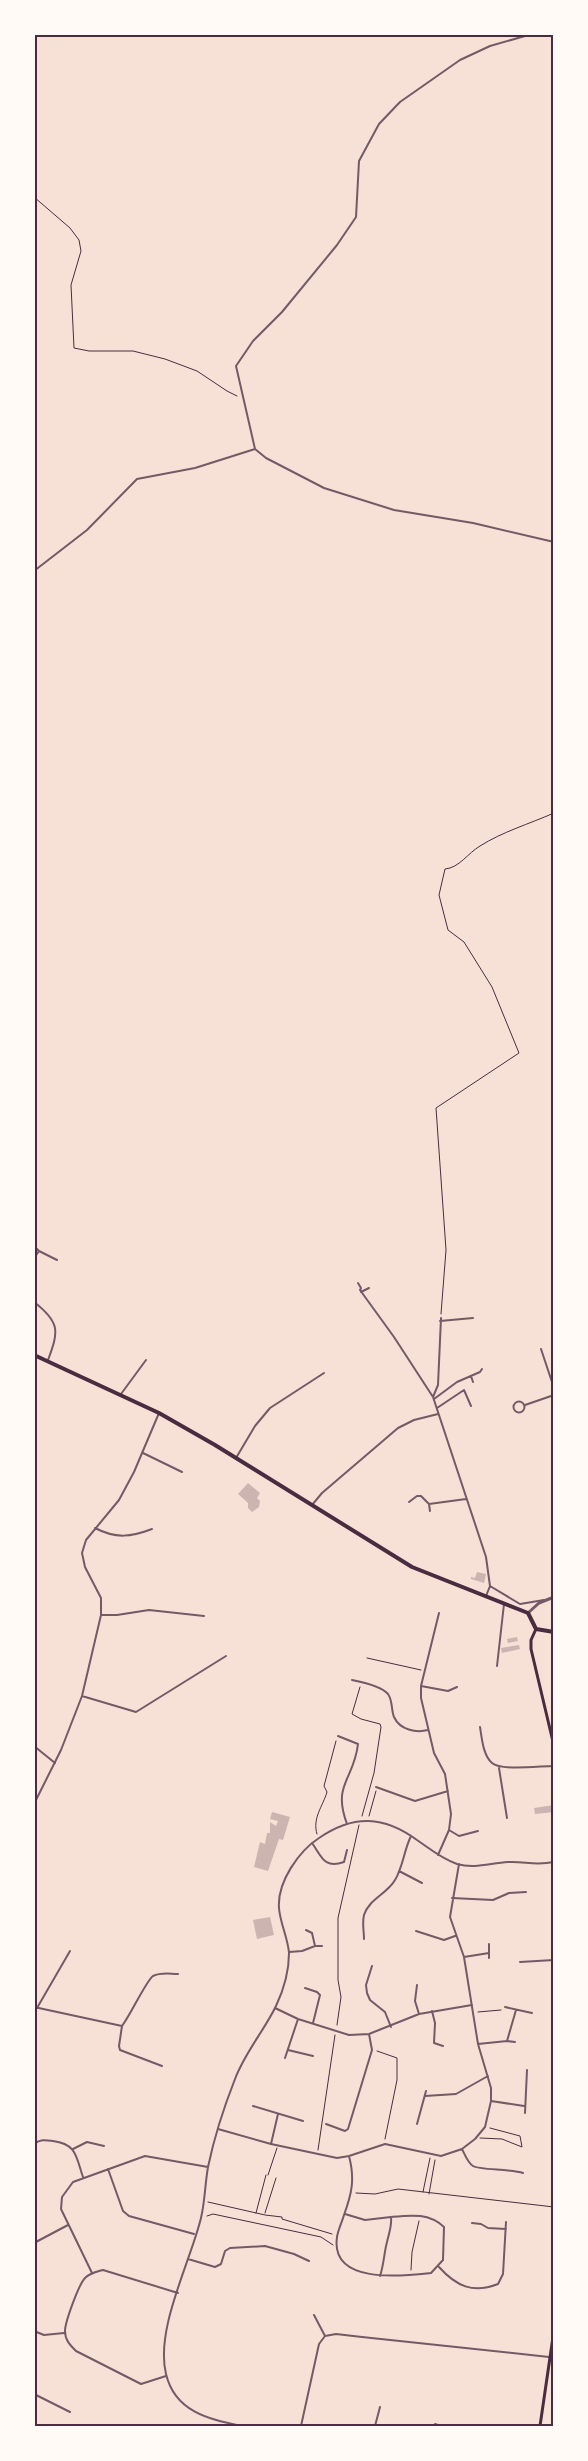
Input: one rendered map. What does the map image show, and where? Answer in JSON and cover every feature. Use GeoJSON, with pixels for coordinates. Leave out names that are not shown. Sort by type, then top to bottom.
{"type":"FeatureCollection","features":[{"type":"Feature","properties":{"kind":"main road"},"geometry":{"type":"LineString","coordinates":[[34,1355],[159,1413],[412,1567],[528,1613],[536,1629]]}},
{"type":"Feature","properties":{"kind":"main road"},"geometry":{"type":"LineString","coordinates":[[536,1629],[554,1632]]}},
{"type":"Feature","properties":{"kind":"main road"},"geometry":{"type":"LineString","coordinates":[[536,1629],[531,1640],[531,1649],[554,1746]]}},
{"type":"Feature","properties":{"kind":"main road"},"geometry":{"type":"LineString","coordinates":[[540,2427],[554,2330]]}},
{"type":"Feature","properties":{"kind":"street"},"geometry":{"type":"LineString","coordinates":[[532,34],[502,42],[460,60],[400,102],[379,123],[359,161],[356,217],[337,245],[282,312],[241,357],[236,366],[255,449],[266,458],[324,488],[394,510],[473,523],[554,542]]}},
{"type":"Feature","properties":{"kind":"street"},"geometry":{"type":"LineString","coordinates":[[34,571],[87,530],[137,479],[195,468],[255,449]]}},
{"type":"Feature","properties":{"kind":"street"},"geometry":{"type":"LineString","coordinates":[[34,1246],[57,1260]]}},
{"type":"Feature","properties":{"kind":"street"},"geometry":{"type":"LineString","coordinates":[[34,1258],[39,1251]]}},
{"type":"Feature","properties":{"kind":"street"},"geometry":{"type":"LineString","coordinates":[[358,1283],[378,1317],[434,1398],[486,1557],[490,1586],[486,1596]]}},
{"type":"Feature","properties":{"kind":"street"},"geometry":{"type":"LineString","coordinates":[[362,1292],[369,1288]]}},
{"type":"Feature","properties":{"kind":"street"},"geometry":{"type":"LineString","coordinates":[[34,1302],[49,1314],[55,1324],[56,1338],[48,1360]]}},
{"type":"Feature","properties":{"kind":"street"},"geometry":{"type":"LineString","coordinates":[[434,1398],[438,1385],[440,1320],[473,1318]]}},
{"type":"Feature","properties":{"kind":"street"},"geometry":{"type":"LineString","coordinates":[[541,1348],[554,1388]]}},
{"type":"Feature","properties":{"kind":"street"},"geometry":{"type":"LineString","coordinates":[[121,1394],[146,1360]]}},
{"type":"Feature","properties":{"kind":"street"},"geometry":{"type":"LineString","coordinates":[[434,1398],[457,1382],[482,1369]]}},
{"type":"Feature","properties":{"kind":"street"},"geometry":{"type":"LineString","coordinates":[[236,1458],[255,1426],[270,1408],[324,1373]]}},
{"type":"Feature","properties":{"kind":"street"},"geometry":{"type":"LineString","coordinates":[[471,1376],[473,1382]]}},
{"type":"Feature","properties":{"kind":"street"},"geometry":{"type":"LineString","coordinates":[[437,1408],[464,1390],[471,1406]]}},
{"type":"Feature","properties":{"kind":"street"},"geometry":{"type":"LineString","coordinates":[[524,1405],[554,1395]]}},
{"type":"Feature","properties":{"kind":"street"},"geometry":{"type":"LineString","coordinates":[[34,1804],[55,1763],[82,1696],[101,1615],[101,1598],[85,1568],[82,1553],[86,1540],[118,1500],[143,1453],[159,1413]]}},
{"type":"Feature","properties":{"kind":"street"},"geometry":{"type":"LineString","coordinates":[[312,1505],[322,1493],[398,1428],[414,1420],[438,1414]]}},
{"type":"Feature","properties":{"kind":"street"},"geometry":{"type":"LineString","coordinates":[[143,1453],[182,1472]]}},
{"type":"Feature","properties":{"kind":"street"},"geometry":{"type":"LineString","coordinates":[[554,1473],[554,1478]]}},
{"type":"Feature","properties":{"kind":"street"},"geometry":{"type":"LineString","coordinates":[[409,1502],[417,1496],[422,1496],[429,1504],[430,1511]]}},
{"type":"Feature","properties":{"kind":"street"},"geometry":{"type":"LineString","coordinates":[[429,1504],[466,1499]]}},
{"type":"Feature","properties":{"kind":"street"},"geometry":{"type":"LineString","coordinates":[[95,1528],[121,1537],[152,1529]]}},
{"type":"Feature","properties":{"kind":"street"},"geometry":{"type":"LineString","coordinates":[[490,1586],[520,1604],[539,1599],[545,1601]]}},
{"type":"Feature","properties":{"kind":"street"},"geometry":{"type":"LineString","coordinates":[[528,1613],[545,1601],[554,1598]]}},
{"type":"Feature","properties":{"kind":"street"},"geometry":{"type":"LineString","coordinates":[[497,1666],[504,1604]]}},
{"type":"Feature","properties":{"kind":"street"},"geometry":{"type":"LineString","coordinates":[[101,1615],[149,1610],[204,1616]]}},
{"type":"Feature","properties":{"kind":"street"},"geometry":{"type":"LineString","coordinates":[[438,1855],[449,1830],[451,1814],[445,1774],[434,1753],[421,1698],[421,1686],[439,1612]]}},
{"type":"Feature","properties":{"kind":"street"},"geometry":{"type":"LineString","coordinates":[[82,1696],[136,1712],[226,1656]]}},
{"type":"Feature","properties":{"kind":"street"},"geometry":{"type":"LineString","coordinates":[[352,1680],[386,1692],[391,1699],[394,1717],[400,1726],[419,1732],[428,1730]]}},
{"type":"Feature","properties":{"kind":"street"},"geometry":{"type":"LineString","coordinates":[[421,1686],[448,1691],[457,1687]]}},
{"type":"Feature","properties":{"kind":"street"},"geometry":{"type":"LineString","coordinates":[[546,1714],[554,1714]]}},
{"type":"Feature","properties":{"kind":"street"},"geometry":{"type":"LineString","coordinates":[[480,1727],[486,1754],[499,1768],[554,1766]]}},
{"type":"Feature","properties":{"kind":"street"},"geometry":{"type":"LineString","coordinates":[[338,1736],[358,1743],[348,1780],[341,1791],[341,1809],[347,1824]]}},
{"type":"Feature","properties":{"kind":"street"},"geometry":{"type":"LineString","coordinates":[[34,1746],[55,1763]]}},
{"type":"Feature","properties":{"kind":"street"},"geometry":{"type":"LineString","coordinates":[[499,1768],[507,1818]]}},
{"type":"Feature","properties":{"kind":"street"},"geometry":{"type":"LineString","coordinates":[[376,1788],[383,1788],[415,1801],[448,1791]]}},
{"type":"Feature","properties":{"kind":"street"},"geometry":{"type":"LineString","coordinates":[[241,2427],[201,2417],[180,2400],[166,2376],[164,2339],[201,2217],[208,2167],[218,2129],[240,2066],[275,2008],[286,1984],[289,1952],[279,1908],[280,1895],[286,1876],[318,1838],[347,1824],[360,1821],[380,1821],[395,1827],[438,1855],[459,1864],[481,1866],[510,1862],[535,1865],[554,1862]]}},
{"type":"Feature","properties":{"kind":"street"},"geometry":{"type":"LineString","coordinates":[[449,1830],[459,1836],[478,1831]]}},
{"type":"Feature","properties":{"kind":"street"},"geometry":{"type":"LineString","coordinates":[[364,1939],[364,1915],[371,1902],[392,1885],[411,1836]]}},
{"type":"Feature","properties":{"kind":"street"},"geometry":{"type":"LineString","coordinates":[[312,1843],[326,1864],[334,1866],[344,1862],[347,1850]]}},
{"type":"Feature","properties":{"kind":"street"},"geometry":{"type":"LineString","coordinates":[[218,2129],[271,2145],[325,2157],[349,2156],[375,2145],[385,2144],[441,2156],[462,2149],[475,2139],[485,2127],[491,2101],[488,2076],[478,2044],[464,1957],[450,1917],[459,1864]]}},
{"type":"Feature","properties":{"kind":"street"},"geometry":{"type":"LineString","coordinates":[[399,1871],[422,1883]]}},
{"type":"Feature","properties":{"kind":"street"},"geometry":{"type":"LineString","coordinates":[[452,1898],[494,1900],[509,1893],[526,1892]]}},
{"type":"Feature","properties":{"kind":"street"},"geometry":{"type":"LineString","coordinates":[[306,1930],[312,1933],[315,1946]]}},
{"type":"Feature","properties":{"kind":"street"},"geometry":{"type":"LineString","coordinates":[[416,1931],[444,1940],[455,1936]]}},
{"type":"Feature","properties":{"kind":"street"},"geometry":{"type":"LineString","coordinates":[[489,1944],[489,1958]]}},
{"type":"Feature","properties":{"kind":"street"},"geometry":{"type":"LineString","coordinates":[[289,1952],[321,1946]]}},
{"type":"Feature","properties":{"kind":"street"},"geometry":{"type":"LineString","coordinates":[[70,1950],[36,2007],[122,2026]]}},
{"type":"Feature","properties":{"kind":"street"},"geometry":{"type":"LineString","coordinates":[[464,1957],[489,1953]]}},
{"type":"Feature","properties":{"kind":"street"},"geometry":{"type":"LineString","coordinates":[[520,1962],[554,1960]]}},
{"type":"Feature","properties":{"kind":"street"},"geometry":{"type":"LineString","coordinates":[[372,1966],[366,1984],[367,1993],[370,2000],[385,2012],[391,2027]]}},
{"type":"Feature","properties":{"kind":"street"},"geometry":{"type":"LineString","coordinates":[[162,2066],[120,2050],[122,2026],[154,1975],[178,1974]]}},
{"type":"Feature","properties":{"kind":"street"},"geometry":{"type":"LineString","coordinates":[[417,1985],[416,2001],[419,2014]]}},
{"type":"Feature","properties":{"kind":"street"},"geometry":{"type":"LineString","coordinates":[[305,1988],[320,1995],[313,2023]]}},
{"type":"Feature","properties":{"kind":"street"},"geometry":{"type":"LineString","coordinates":[[275,2008],[298,2019],[349,2035],[369,2034],[419,2014],[472,2005]]}},
{"type":"Feature","properties":{"kind":"street"},"geometry":{"type":"LineString","coordinates":[[505,2007],[532,2013]]}},
{"type":"Feature","properties":{"kind":"street"},"geometry":{"type":"LineString","coordinates":[[507,2041],[516,2010]]}},
{"type":"Feature","properties":{"kind":"street"},"geometry":{"type":"LineString","coordinates":[[432,2011],[435,2023],[434,2043],[443,2046]]}},
{"type":"Feature","properties":{"kind":"street"},"geometry":{"type":"LineString","coordinates":[[285,2058],[298,2019]]}},
{"type":"Feature","properties":{"kind":"street"},"geometry":{"type":"LineString","coordinates":[[326,2124],[345,2131],[348,2128],[372,2050],[369,2034]]}},
{"type":"Feature","properties":{"kind":"street"},"geometry":{"type":"LineString","coordinates":[[478,2044],[515,2042]]}},
{"type":"Feature","properties":{"kind":"street"},"geometry":{"type":"LineString","coordinates":[[288,2050],[313,2056]]}},
{"type":"Feature","properties":{"kind":"street"},"geometry":{"type":"LineString","coordinates":[[525,2113],[527,2070]]}},
{"type":"Feature","properties":{"kind":"street"},"geometry":{"type":"LineString","coordinates":[[425,2096],[456,2094],[488,2076]]}},
{"type":"Feature","properties":{"kind":"street"},"geometry":{"type":"LineString","coordinates":[[417,2124],[426,2091]]}},
{"type":"Feature","properties":{"kind":"street"},"geometry":{"type":"LineString","coordinates":[[491,2101],[510,2102],[525,2107]]}},
{"type":"Feature","properties":{"kind":"street"},"geometry":{"type":"LineString","coordinates":[[252,2106],[303,2121]]}},
{"type":"Feature","properties":{"kind":"street"},"geometry":{"type":"LineString","coordinates":[[271,2145],[278,2114]]}},
{"type":"Feature","properties":{"kind":"street"},"geometry":{"type":"LineString","coordinates":[[34,2144],[42,2140],[65,2143],[73,2149],[84,2178]]}},
{"type":"Feature","properties":{"kind":"street"},"geometry":{"type":"LineString","coordinates":[[73,2149],[87,2142],[104,2146]]}},
{"type":"Feature","properties":{"kind":"street"},"geometry":{"type":"LineString","coordinates":[[462,2149],[471,2165],[478,2169],[496,2168],[523,2173]]}},
{"type":"Feature","properties":{"kind":"street"},"geometry":{"type":"LineString","coordinates":[[92,2273],[61,2209],[62,2197],[73,2182],[145,2156],[208,2167]]}},
{"type":"Feature","properties":{"kind":"street"},"geometry":{"type":"LineString","coordinates":[[345,2214],[365,2220],[421,2215],[435,2219],[444,2228],[443,2260],[439,2267],[431,2273],[411,2275],[380,2276],[362,2272],[348,2264],[337,2248],[337,2235],[351,2194],[354,2176],[349,2156]]}},
{"type":"Feature","properties":{"kind":"street"},"geometry":{"type":"LineString","coordinates":[[108,2169],[123,2211],[129,2216],[196,2234]]}},
{"type":"Feature","properties":{"kind":"street"},"geometry":{"type":"LineString","coordinates":[[380,2276],[392,2225],[391,2217]]}},
{"type":"Feature","properties":{"kind":"street"},"geometry":{"type":"LineString","coordinates":[[439,2267],[459,2285],[489,2288],[498,2284],[503,2274],[506,2222]]}},
{"type":"Feature","properties":{"kind":"street"},"geometry":{"type":"LineString","coordinates":[[472,2223],[488,2228],[506,2229]]}},
{"type":"Feature","properties":{"kind":"street"},"geometry":{"type":"LineString","coordinates":[[34,2243],[69,2225]]}},
{"type":"Feature","properties":{"kind":"street"},"geometry":{"type":"LineString","coordinates":[[188,2259],[215,2267],[221,2264],[225,2251],[230,2248],[265,2246],[309,2261]]}},
{"type":"Feature","properties":{"kind":"street"},"geometry":{"type":"LineString","coordinates":[[166,2376],[141,2384],[76,2351],[68,2343],[64,2333],[84,2279],[92,2273],[103,2271],[177,2293]]}},
{"type":"Feature","properties":{"kind":"street"},"geometry":{"type":"LineString","coordinates":[[314,2315],[325,2336]]}},
{"type":"Feature","properties":{"kind":"street"},"geometry":{"type":"LineString","coordinates":[[34,2331],[44,2335],[64,2333]]}},
{"type":"Feature","properties":{"kind":"street"},"geometry":{"type":"LineString","coordinates":[[325,2336],[344,2335],[549,2357]]}},
{"type":"Feature","properties":{"kind":"street"},"geometry":{"type":"LineString","coordinates":[[300,2427],[319,2344],[325,2336]]}},
{"type":"Feature","properties":{"kind":"street"},"geometry":{"type":"LineString","coordinates":[[34,2394],[70,2412]]}},
{"type":"Feature","properties":{"kind":"street"},"geometry":{"type":"LineString","coordinates":[[375,2427],[380,2407]]}},
{"type":"Feature","properties":{"kind":"street"},"geometry":{"type":"LineString","coordinates":[[435,2424],[441,2427]]}},
{"type":"Feature","properties":{"kind":"path"},"geometry":{"type":"LineString","coordinates":[[34,197],[70,228],[79,240],[81,251],[71,285],[74,348],[89,351],[133,351],[165,359],[197,371],[233,395],[242,395]]}},
{"type":"Feature","properties":{"kind":"path"},"geometry":{"type":"LineString","coordinates":[[440,1320],[446,1250],[436,1108],[519,1053],[492,987],[464,942],[448,930],[439,895],[445,869],[453,868],[469,853],[493,838],[554,813]]}},
{"type":"Feature","properties":{"kind":"path"},"geometry":{"type":"LineString","coordinates":[[367,1658],[424,1671]]}},
{"type":"Feature","properties":{"kind":"path"},"geometry":{"type":"LineString","coordinates":[[325,2157],[324,2152],[317,2149],[341,2001],[338,1980],[338,1918],[360,1821],[379,1752],[380,1724],[352,1714],[361,1683]]}},
{"type":"Feature","properties":{"kind":"path"},"geometry":{"type":"LineString","coordinates":[[318,1838],[315,1826],[320,1806],[327,1792],[324,1786],[338,1736]]}},
{"type":"Feature","properties":{"kind":"path"},"geometry":{"type":"LineString","coordinates":[[367,1821],[376,1788]]}},
{"type":"Feature","properties":{"kind":"path"},"geometry":{"type":"LineString","coordinates":[[473,2013],[502,2010],[505,2007]]}},
{"type":"Feature","properties":{"kind":"path"},"geometry":{"type":"LineString","coordinates":[[372,2050],[398,2058],[397,2080],[385,2144]]}},
{"type":"Feature","properties":{"kind":"path"},"geometry":{"type":"LineString","coordinates":[[475,2139],[502,2139],[522,2147],[520,2136],[485,2127]]}},
{"type":"Feature","properties":{"kind":"path"},"geometry":{"type":"LineString","coordinates":[[256,2213],[277,2146]]}},
{"type":"Feature","properties":{"kind":"path"},"geometry":{"type":"LineString","coordinates":[[423,2193],[430,2153]]}},
{"type":"Feature","properties":{"kind":"path"},"geometry":{"type":"LineString","coordinates":[[429,2194],[433,2161],[441,2156]]}},
{"type":"Feature","properties":{"kind":"path"},"geometry":{"type":"LineString","coordinates":[[265,2215],[276,2178]]}},
{"type":"Feature","properties":{"kind":"path"},"geometry":{"type":"LineString","coordinates":[[351,2194],[375,2194],[398,2189],[554,2207]]}},
{"type":"Feature","properties":{"kind":"path"},"geometry":{"type":"LineString","coordinates":[[204,2201],[282,2217],[282,2219],[337,2235]]}},
{"type":"Feature","properties":{"kind":"path"},"geometry":{"type":"LineString","coordinates":[[203,2206],[213,2214]]}},
{"type":"Feature","properties":{"kind":"path"},"geometry":{"type":"LineString","coordinates":[[201,2217],[213,2214],[321,2237],[337,2248]]}},
{"type":"Feature","properties":{"kind":"path"},"geometry":{"type":"LineString","coordinates":[[411,2275],[411,2252],[421,2215]]}},
{"type":"Feature","properties":{"kind":"path"},"geometry":{"type":"LineString","coordinates":[[321,2237],[341,2225]]}},
{"type":"Feature","properties":{"kind":"building"},"geometry":{"type":"Polygon","coordinates":[[[248,1483],[260,1493],[257,1498],[260,1501],[259,1507],[252,1512],[248,1508],[248,1503],[238,1494],[248,1483]]]}},
{"type":"Feature","properties":{"kind":"building"},"geometry":{"type":"Polygon","coordinates":[[[477,1572],[486,1574],[484,1583],[471,1579],[471,1577],[475,1578],[477,1572]]]}},
{"type":"Feature","properties":{"kind":"building"},"geometry":{"type":"Polygon","coordinates":[[[517,1637],[518,1641],[508,1643],[507,1639],[517,1637]]]}},
{"type":"Feature","properties":{"kind":"building"},"geometry":{"type":"Polygon","coordinates":[[[519,1645],[520,1649],[502,1653],[501,1648],[519,1645]]]}},
{"type":"Feature","properties":{"kind":"building"},"geometry":{"type":"Polygon","coordinates":[[[554,1805],[554,1812],[535,1814],[534,1808],[554,1805]]]}},
{"type":"Feature","properties":{"kind":"building"},"geometry":{"type":"Polygon","coordinates":[[[272,1812],[290,1817],[283,1840],[279,1839],[268,1871],[254,1867],[260,1842],[265,1844],[267,1833],[270,1833],[270,1822],[276,1826],[278,1821],[270,1819],[272,1812]]]}},
{"type":"Feature","properties":{"kind":"building"},"geometry":{"type":"Polygon","coordinates":[[[270,1917],[274,1935],[257,1939],[253,1920],[270,1917]]]}}]}
